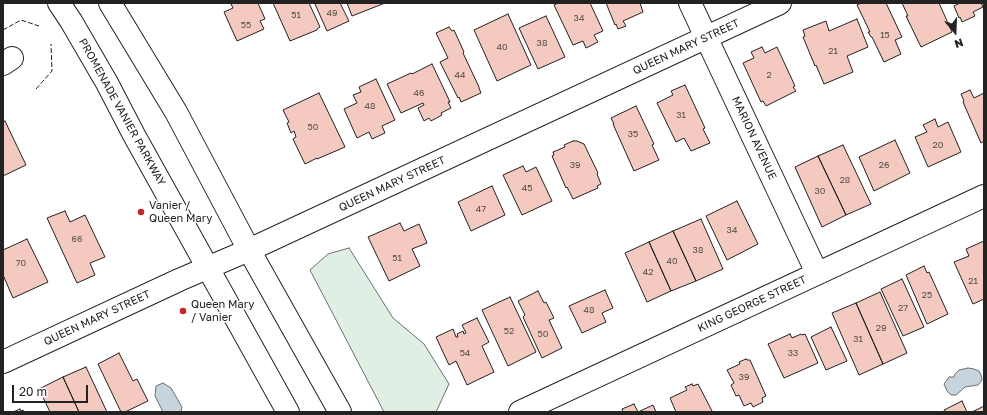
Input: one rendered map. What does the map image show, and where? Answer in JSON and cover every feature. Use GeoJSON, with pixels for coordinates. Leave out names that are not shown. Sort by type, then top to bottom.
{"type":"FeatureCollection","features":[{"type":"Feature","properties":{"kind":"street","name":"PROMENADE VANIER PARKWAY"},"geometry":{"type":"LineString","coordinates":[[59,3],[107,83],[288,412]]}},
{"type":"Feature","properties":{"kind":"street"},"geometry":{"type":"LineString","coordinates":[[110,3],[176,112],[249,250],[340,412]]}},
{"type":"Feature","properties":{"kind":"street","name":"MARION AVENUE"},"geometry":{"type":"LineString","coordinates":[[690,3],[817,273]]}},
{"type":"Feature","properties":{"kind":"street","name":"QUEEN MARY STREET"},"geometry":{"type":"LineString","coordinates":[[3,362],[208,267],[249,250],[780,3]]}},
{"type":"Feature","properties":{"kind":"street","name":"KING GEORGE STREET"},"geometry":{"type":"LineString","coordinates":[[520,412],[984,196]]}},
{"type":"Feature","properties":{"kind":"green space"},"geometry":{"type":"Polygon","coordinates":[[[349,248],[393,318],[424,344],[449,384],[436,412],[384,412],[310,270],[328,254],[349,248]]]}},
{"type":"Feature","properties":{"kind":"shaded area"},"geometry":{"type":"Polygon","coordinates":[[[968,368],[979,371],[982,380],[978,385],[965,387],[956,395],[951,395],[947,391],[944,384],[949,377],[954,377],[959,370],[968,368]]]}},
{"type":"Feature","properties":{"kind":"shaded area"},"geometry":{"type":"Polygon","coordinates":[[[163,383],[171,388],[182,407],[181,412],[163,412],[155,396],[156,386],[163,383]]]}},
{"type":"Feature","properties":{"kind":"building"},"geometry":{"type":"Polygon","coordinates":[[[258,3],[265,19],[260,21],[264,29],[237,41],[224,12],[233,8],[231,4],[258,3]]]}},
{"type":"Feature","properties":{"kind":"building"},"geometry":{"type":"Polygon","coordinates":[[[273,3],[309,3],[320,27],[317,30],[290,41],[273,3]]]}},
{"type":"Feature","properties":{"kind":"building"},"geometry":{"type":"Polygon","coordinates":[[[340,3],[349,21],[327,31],[315,4],[340,3]]]}},
{"type":"Feature","properties":{"kind":"building"},"geometry":{"type":"Polygon","coordinates":[[[347,3],[385,3],[352,16],[347,3]]]}},
{"type":"Feature","properties":{"kind":"building"},"geometry":{"type":"Polygon","coordinates":[[[558,3],[590,3],[603,31],[594,35],[598,42],[586,48],[583,41],[573,45],[554,5],[558,3]]]}},
{"type":"Feature","properties":{"kind":"building"},"geometry":{"type":"Polygon","coordinates":[[[606,3],[640,3],[643,12],[623,21],[626,26],[618,29],[606,3]]]}},
{"type":"Feature","properties":{"kind":"building"},"geometry":{"type":"Polygon","coordinates":[[[861,3],[886,3],[902,37],[895,40],[901,54],[884,62],[868,32],[870,32],[857,5],[861,3]]]}},
{"type":"Feature","properties":{"kind":"building"},"geometry":{"type":"Polygon","coordinates":[[[902,3],[939,3],[952,32],[921,47],[906,16],[908,16],[902,3]]]}},
{"type":"Feature","properties":{"kind":"building"},"geometry":{"type":"Polygon","coordinates":[[[960,3],[981,3],[983,7],[973,12],[975,16],[962,22],[954,6],[960,3]]]}},
{"type":"Feature","properties":{"kind":"building"},"geometry":{"type":"Polygon","coordinates":[[[508,14],[531,65],[497,81],[474,30],[508,14]]]}},
{"type":"Feature","properties":{"kind":"building"},"geometry":{"type":"Polygon","coordinates":[[[546,16],[565,57],[538,69],[519,28],[546,16]]]}},
{"type":"Feature","properties":{"kind":"building"},"geometry":{"type":"Polygon","coordinates":[[[857,19],[868,47],[847,56],[853,72],[824,84],[803,37],[805,36],[803,30],[826,21],[829,31],[857,19]]]}},
{"type":"Feature","properties":{"kind":"building"},"geometry":{"type":"Polygon","coordinates":[[[449,27],[452,31],[454,30],[481,93],[461,102],[440,62],[448,58],[436,33],[449,27]]]}},
{"type":"Feature","properties":{"kind":"building"},"geometry":{"type":"Polygon","coordinates":[[[762,47],[765,53],[777,47],[796,91],[766,106],[763,101],[761,102],[743,63],[754,58],[751,52],[762,47]]]}},
{"type":"Feature","properties":{"kind":"building"},"geometry":{"type":"Polygon","coordinates":[[[432,64],[450,102],[448,102],[451,108],[441,113],[442,115],[431,121],[429,118],[424,121],[418,108],[424,105],[423,103],[401,113],[387,84],[432,64]]]}},
{"type":"Feature","properties":{"kind":"building"},"geometry":{"type":"Polygon","coordinates":[[[376,79],[395,120],[382,126],[385,133],[372,139],[369,132],[357,138],[344,109],[357,103],[353,95],[361,92],[359,87],[376,79]]]}},
{"type":"Feature","properties":{"kind":"building"},"geometry":{"type":"Polygon","coordinates":[[[685,85],[705,128],[703,129],[710,143],[691,151],[684,138],[676,142],[657,103],[673,95],[671,91],[685,85]]]}},
{"type":"Feature","properties":{"kind":"building"},"geometry":{"type":"Polygon","coordinates":[[[970,90],[974,98],[984,93],[984,141],[981,143],[961,94],[970,90]]]}},
{"type":"Feature","properties":{"kind":"building"},"geometry":{"type":"Polygon","coordinates":[[[319,93],[345,147],[305,164],[293,139],[296,137],[294,131],[291,133],[287,123],[289,122],[283,110],[319,93]]]}},
{"type":"Feature","properties":{"kind":"building"},"geometry":{"type":"Polygon","coordinates":[[[636,106],[654,144],[652,145],[659,160],[634,171],[611,118],[636,106]]]}},
{"type":"Feature","properties":{"kind":"building"},"geometry":{"type":"Polygon","coordinates":[[[935,119],[938,127],[948,122],[961,152],[928,167],[915,137],[927,132],[923,125],[935,119]]]}},
{"type":"Feature","properties":{"kind":"building"},"geometry":{"type":"Polygon","coordinates":[[[5,121],[26,165],[3,176],[3,122],[5,121]]]}},
{"type":"Feature","properties":{"kind":"building"},"geometry":{"type":"Polygon","coordinates":[[[895,140],[910,173],[874,191],[859,157],[895,140]]]}},
{"type":"Feature","properties":{"kind":"building"},"geometry":{"type":"Polygon","coordinates":[[[573,141],[584,144],[598,173],[597,174],[601,184],[597,186],[598,188],[573,199],[567,187],[566,188],[552,156],[554,155],[553,152],[565,147],[564,145],[573,141]]]}},
{"type":"Feature","properties":{"kind":"building"},"geometry":{"type":"Polygon","coordinates":[[[843,145],[871,204],[846,215],[818,156],[843,145]]]}},
{"type":"Feature","properties":{"kind":"building"},"geometry":{"type":"Polygon","coordinates":[[[818,156],[846,215],[822,227],[795,167],[818,156]]]}},
{"type":"Feature","properties":{"kind":"building"},"geometry":{"type":"Polygon","coordinates":[[[523,166],[526,172],[536,167],[552,201],[522,215],[503,175],[523,166]]]}},
{"type":"Feature","properties":{"kind":"building"},"geometry":{"type":"Polygon","coordinates":[[[492,186],[505,215],[471,231],[458,202],[492,186]]]}},
{"type":"Feature","properties":{"kind":"building"},"geometry":{"type":"Polygon","coordinates":[[[737,201],[758,244],[727,260],[706,216],[737,201]]]}},
{"type":"Feature","properties":{"kind":"building"},"geometry":{"type":"Polygon","coordinates":[[[65,211],[70,222],[85,215],[105,257],[90,263],[95,275],[77,283],[47,218],[65,211]]]}},
{"type":"Feature","properties":{"kind":"building"},"geometry":{"type":"Polygon","coordinates":[[[701,219],[723,269],[696,281],[673,231],[701,219]]]}},
{"type":"Feature","properties":{"kind":"building"},"geometry":{"type":"Polygon","coordinates":[[[400,223],[404,231],[419,224],[427,243],[412,249],[420,266],[389,281],[368,237],[400,223]]]}},
{"type":"Feature","properties":{"kind":"building"},"geometry":{"type":"Polygon","coordinates":[[[673,231],[696,281],[671,291],[649,242],[673,231]]]}},
{"type":"Feature","properties":{"kind":"building"},"geometry":{"type":"Polygon","coordinates":[[[27,239],[48,282],[13,298],[3,275],[3,250],[27,239]]]}},
{"type":"Feature","properties":{"kind":"building"},"geometry":{"type":"Polygon","coordinates":[[[984,241],[984,299],[973,304],[954,262],[969,256],[966,249],[984,241]]]}},
{"type":"Feature","properties":{"kind":"building"},"geometry":{"type":"Polygon","coordinates":[[[649,242],[671,291],[647,302],[625,253],[649,242]]]}},
{"type":"Feature","properties":{"kind":"building"},"geometry":{"type":"Polygon","coordinates":[[[924,266],[927,273],[929,272],[948,314],[927,324],[906,275],[924,266]]]}},
{"type":"Feature","properties":{"kind":"building"},"geometry":{"type":"Polygon","coordinates":[[[902,279],[924,327],[903,336],[881,289],[902,279]]]}},
{"type":"Feature","properties":{"kind":"building"},"geometry":{"type":"Polygon","coordinates":[[[605,290],[613,308],[602,313],[606,322],[582,333],[569,306],[605,290]]]}},
{"type":"Feature","properties":{"kind":"building"},"geometry":{"type":"Polygon","coordinates":[[[538,291],[544,303],[546,302],[554,318],[549,320],[562,348],[542,358],[523,317],[525,315],[518,301],[538,291]]]}},
{"type":"Feature","properties":{"kind":"building"},"geometry":{"type":"Polygon","coordinates":[[[880,292],[907,353],[883,364],[856,303],[880,292]]]}},
{"type":"Feature","properties":{"kind":"building"},"geometry":{"type":"Polygon","coordinates":[[[510,297],[536,352],[508,366],[482,310],[510,297]]]}},
{"type":"Feature","properties":{"kind":"building"},"geometry":{"type":"Polygon","coordinates":[[[856,303],[883,364],[859,375],[832,313],[856,303]]]}},
{"type":"Feature","properties":{"kind":"building"},"geometry":{"type":"Polygon","coordinates":[[[477,318],[489,342],[482,346],[494,372],[467,385],[456,361],[449,365],[436,337],[453,329],[456,337],[458,337],[457,334],[463,331],[464,334],[466,333],[462,325],[477,318]]]}},
{"type":"Feature","properties":{"kind":"building"},"geometry":{"type":"Polygon","coordinates":[[[831,327],[847,361],[826,370],[811,337],[831,327]]]}},
{"type":"Feature","properties":{"kind":"building"},"geometry":{"type":"Polygon","coordinates":[[[790,334],[792,338],[805,334],[818,363],[784,378],[768,344],[790,334]]]}},
{"type":"Feature","properties":{"kind":"building"},"geometry":{"type":"Polygon","coordinates":[[[119,353],[133,381],[137,379],[148,401],[125,412],[121,412],[98,364],[119,353]]]}},
{"type":"Feature","properties":{"kind":"building"},"geometry":{"type":"Polygon","coordinates":[[[746,359],[750,360],[766,396],[762,398],[763,402],[753,407],[751,403],[744,406],[739,395],[736,396],[731,385],[734,383],[727,370],[740,364],[739,362],[746,359]]]}},
{"type":"Feature","properties":{"kind":"building"},"geometry":{"type":"Polygon","coordinates":[[[86,367],[107,412],[79,412],[63,377],[86,367]]]}},
{"type":"Feature","properties":{"kind":"building"},"geometry":{"type":"Polygon","coordinates":[[[63,377],[79,412],[50,412],[39,389],[63,377]]]}},
{"type":"Feature","properties":{"kind":"building"},"geometry":{"type":"Polygon","coordinates":[[[692,384],[693,386],[698,384],[712,411],[676,412],[670,398],[687,390],[685,387],[692,384]]]}},
{"type":"Feature","properties":{"kind":"building"},"geometry":{"type":"Polygon","coordinates":[[[962,401],[967,412],[945,412],[944,410],[962,401]]]}},
{"type":"Feature","properties":{"kind":"building"},"geometry":{"type":"Polygon","coordinates":[[[634,404],[638,412],[623,412],[622,409],[634,404]]]}},
{"type":"Feature","properties":{"kind":"building"},"geometry":{"type":"Polygon","coordinates":[[[653,405],[656,412],[638,412],[653,405]]]}},
{"type":"Feature","properties":{"kind":"building"},"geometry":{"type":"Polygon","coordinates":[[[984,406],[984,412],[972,412],[984,406]]]}},
{"type":"Feature","properties":{"kind":"building"},"geometry":{"type":"Polygon","coordinates":[[[20,409],[24,412],[13,412],[20,409]]]}},
{"type":"Feature","properties":{"kind":"fence"},"geometry":{"type":"LineString","coordinates":[[3,30],[21,20],[39,26]]}},
{"type":"Feature","properties":{"kind":"fence"},"geometry":{"type":"LineString","coordinates":[[36,89],[52,71],[51,44]]}},
{"type":"Feature","properties":{"kind":"place","name":"Vanier / Queen Mary"},"geometry":{"type":"Point","coordinates":[141,212]}},
{"type":"Feature","properties":{"kind":"place","name":"Queen Mary / Vanier"},"geometry":{"type":"Point","coordinates":[183,311]}}]}
